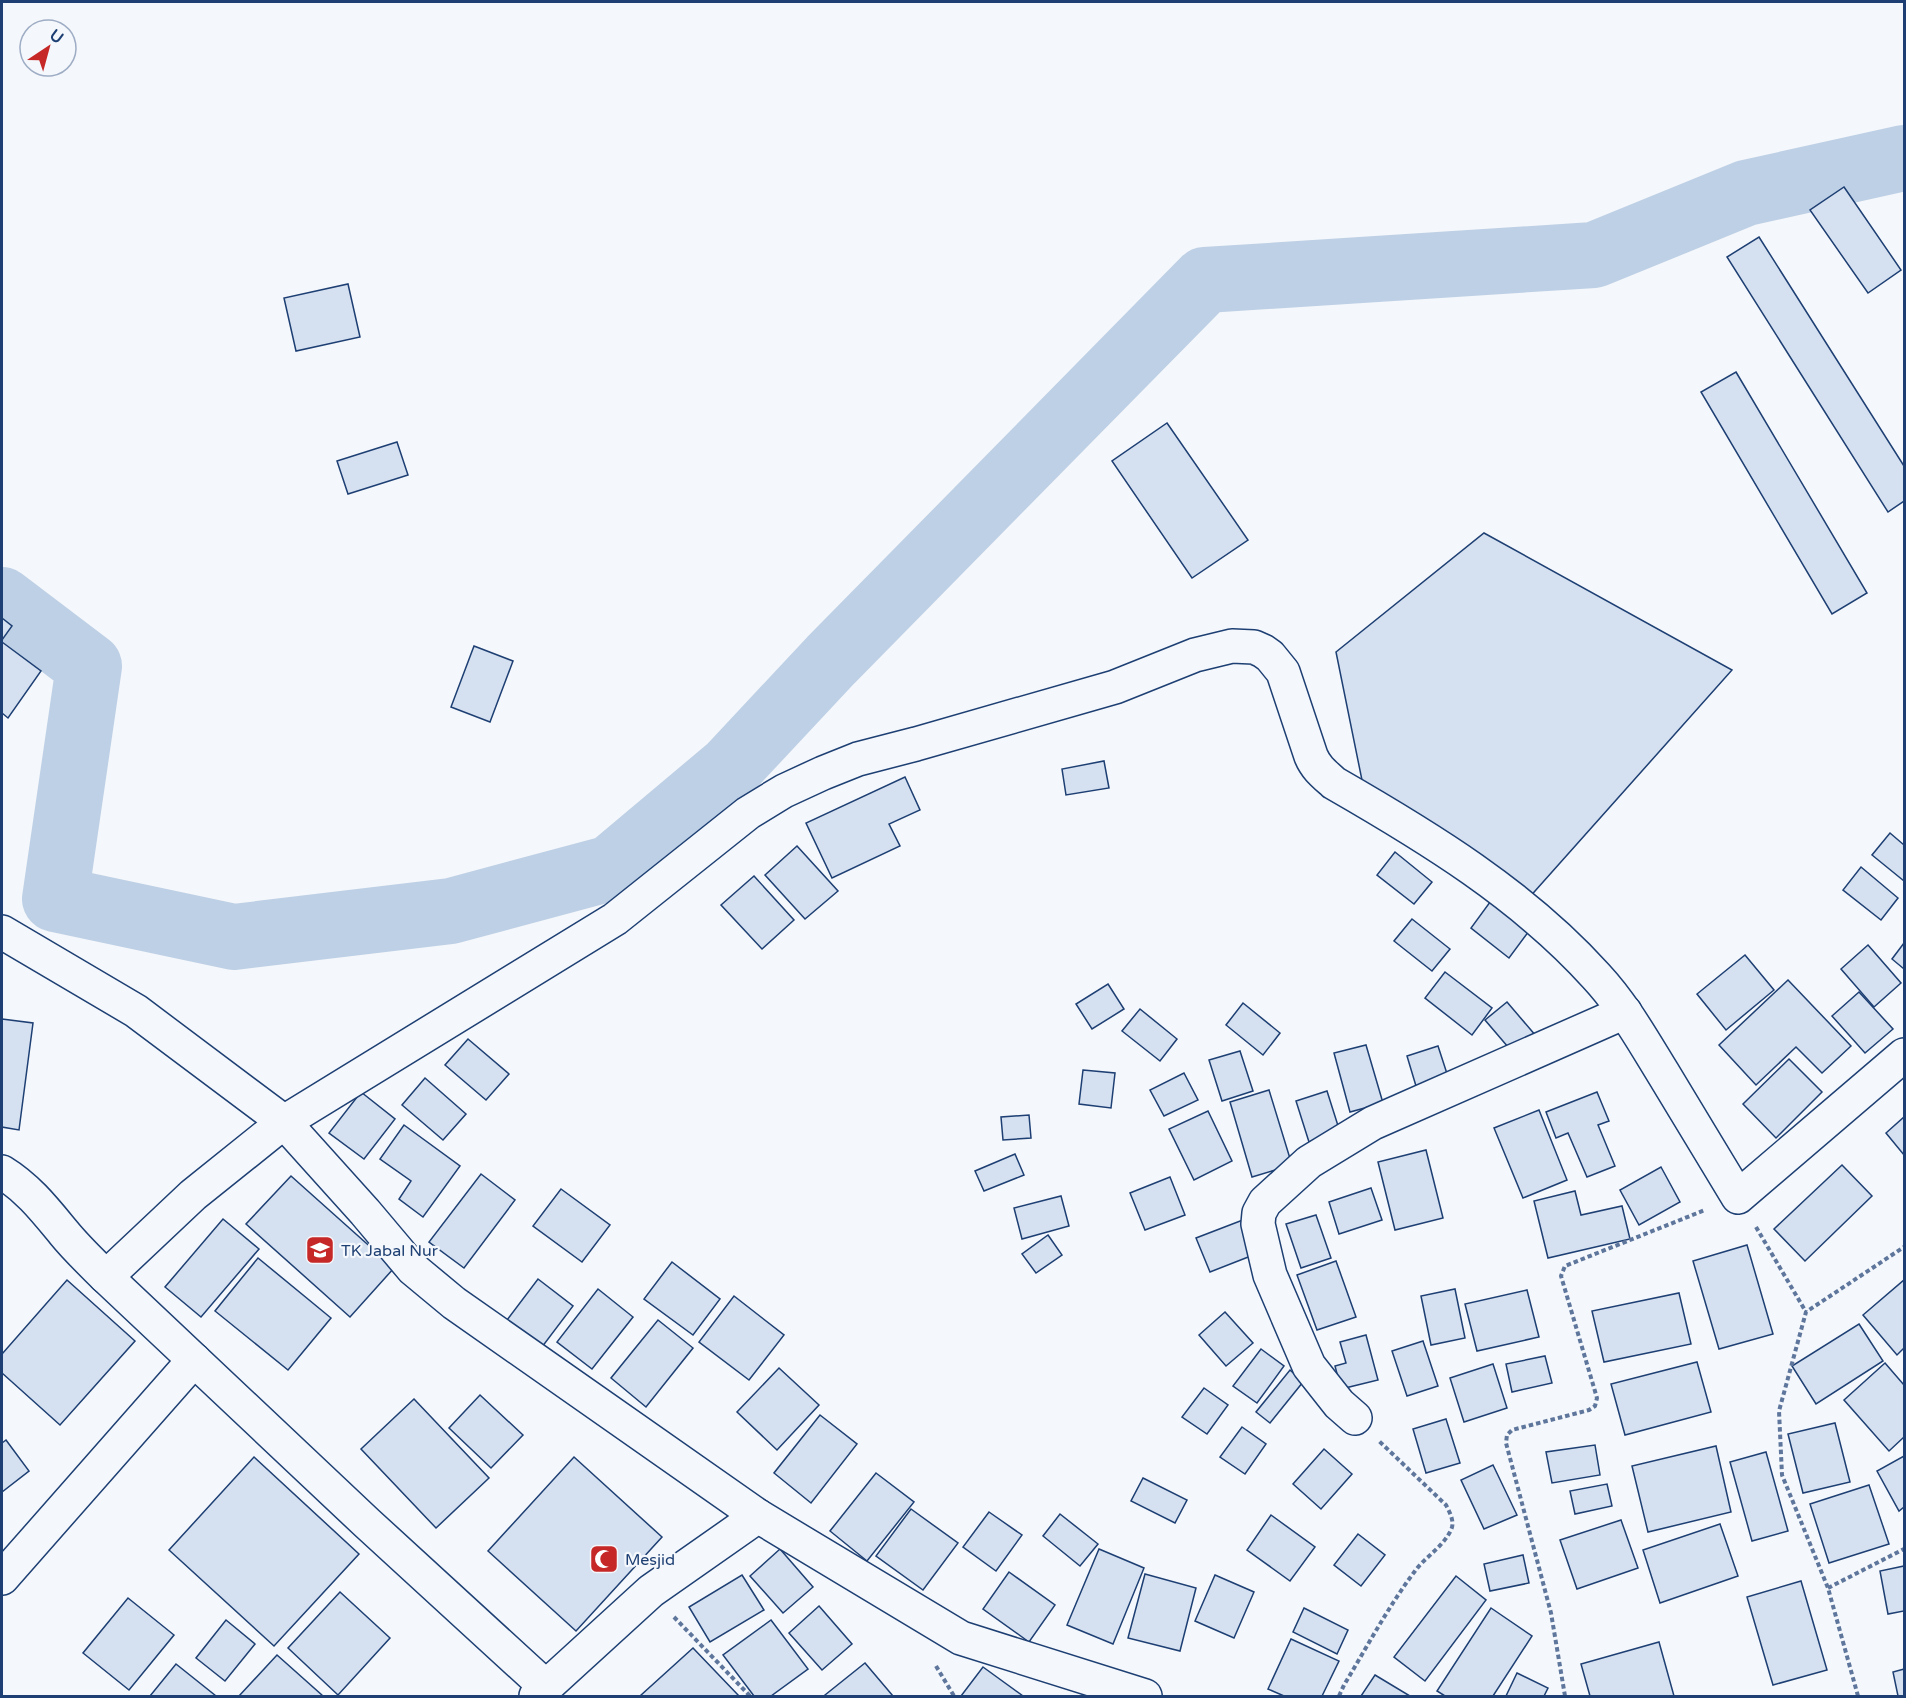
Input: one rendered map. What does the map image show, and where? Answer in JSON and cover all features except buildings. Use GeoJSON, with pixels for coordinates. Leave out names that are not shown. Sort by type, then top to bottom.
{"type":"FeatureCollection","features":[{"type":"Feature","properties":{"kind":"street"},"geometry":{"type":"LineString","coordinates":[[106,1277],[193,1195],[284,1122],[615,920],[748,813],[784,790],[858,759],[1115,687],[1195,655],[1232,646],[1254,647],[1263,651],[1270,656],[1282,672],[1316,767],[1334,783],[1434,842],[1539,920],[1596,976],[1625,1012],[1738,1197],[1905,1055]]}},
{"type":"Feature","properties":{"kind":"street"},"geometry":{"type":"LineString","coordinates":[[2,932],[136,1011],[284,1122],[413,1269],[429,1283],[454,1303],[758,1516],[961,1638],[1145,1696]]}},
{"type":"Feature","properties":{"kind":"street"},"geometry":{"type":"LineString","coordinates":[[1354,1418],[1339,1404],[1309,1366],[1270,1275],[1258,1224],[1259,1213],[1264,1202],[1309,1162],[1373,1123],[1625,1012]]}},
{"type":"Feature","properties":{"kind":"street"},"geometry":{"type":"LineString","coordinates":[[2,1172],[15,1180],[41,1204],[65,1234],[106,1277],[367,1523],[541,1692],[651,1591],[758,1516]]}},
{"type":"Feature","properties":{"kind":"street"},"geometry":{"type":"LineString","coordinates":[[2,1578],[194,1360]]}},
{"type":"Feature","properties":{"kind":"path"},"geometry":{"type":"LineString","coordinates":[[1565,1696],[1551,1613],[1506,1443],[1507,1435],[1512,1430],[1589,1410],[1595,1406],[1597,1398],[1561,1276],[1562,1269],[1738,1197],[1806,1311]]}},
{"type":"Feature","properties":{"kind":"path"},"geometry":{"type":"LineString","coordinates":[[1858,1696],[1828,1588],[1782,1475],[1779,1411],[1806,1311],[1905,1247]]}},
{"type":"Feature","properties":{"kind":"path"},"geometry":{"type":"LineString","coordinates":[[1339,1696],[1400,1592],[1422,1561],[1442,1543],[1452,1529],[1452,1517],[1446,1505],[1354,1418]]}},
{"type":"Feature","properties":{"kind":"path"},"geometry":{"type":"LineString","coordinates":[[1828,1588],[1905,1549]]}},
{"type":"Feature","properties":{"kind":"path"},"geometry":{"type":"LineString","coordinates":[[651,1591],[722,1670],[750,1696]]}},
{"type":"Feature","properties":{"kind":"waterway"},"geometry":{"type":"LineString","coordinates":[[2,600],[89,666],[55,899],[234,937],[451,911],[611,868],[730,768],[831,660],[1205,280],[1594,255],[1746,193],[1904,158]]}},
{"type":"Feature","properties":{"kind":"place","name":"TK Jabal Nur"},"geometry":{"type":"Point","coordinates":[320,1250]}},
{"type":"Feature","properties":{"kind":"place","name":"Mesjid"},"geometry":{"type":"Point","coordinates":[604,1559]}}]}
